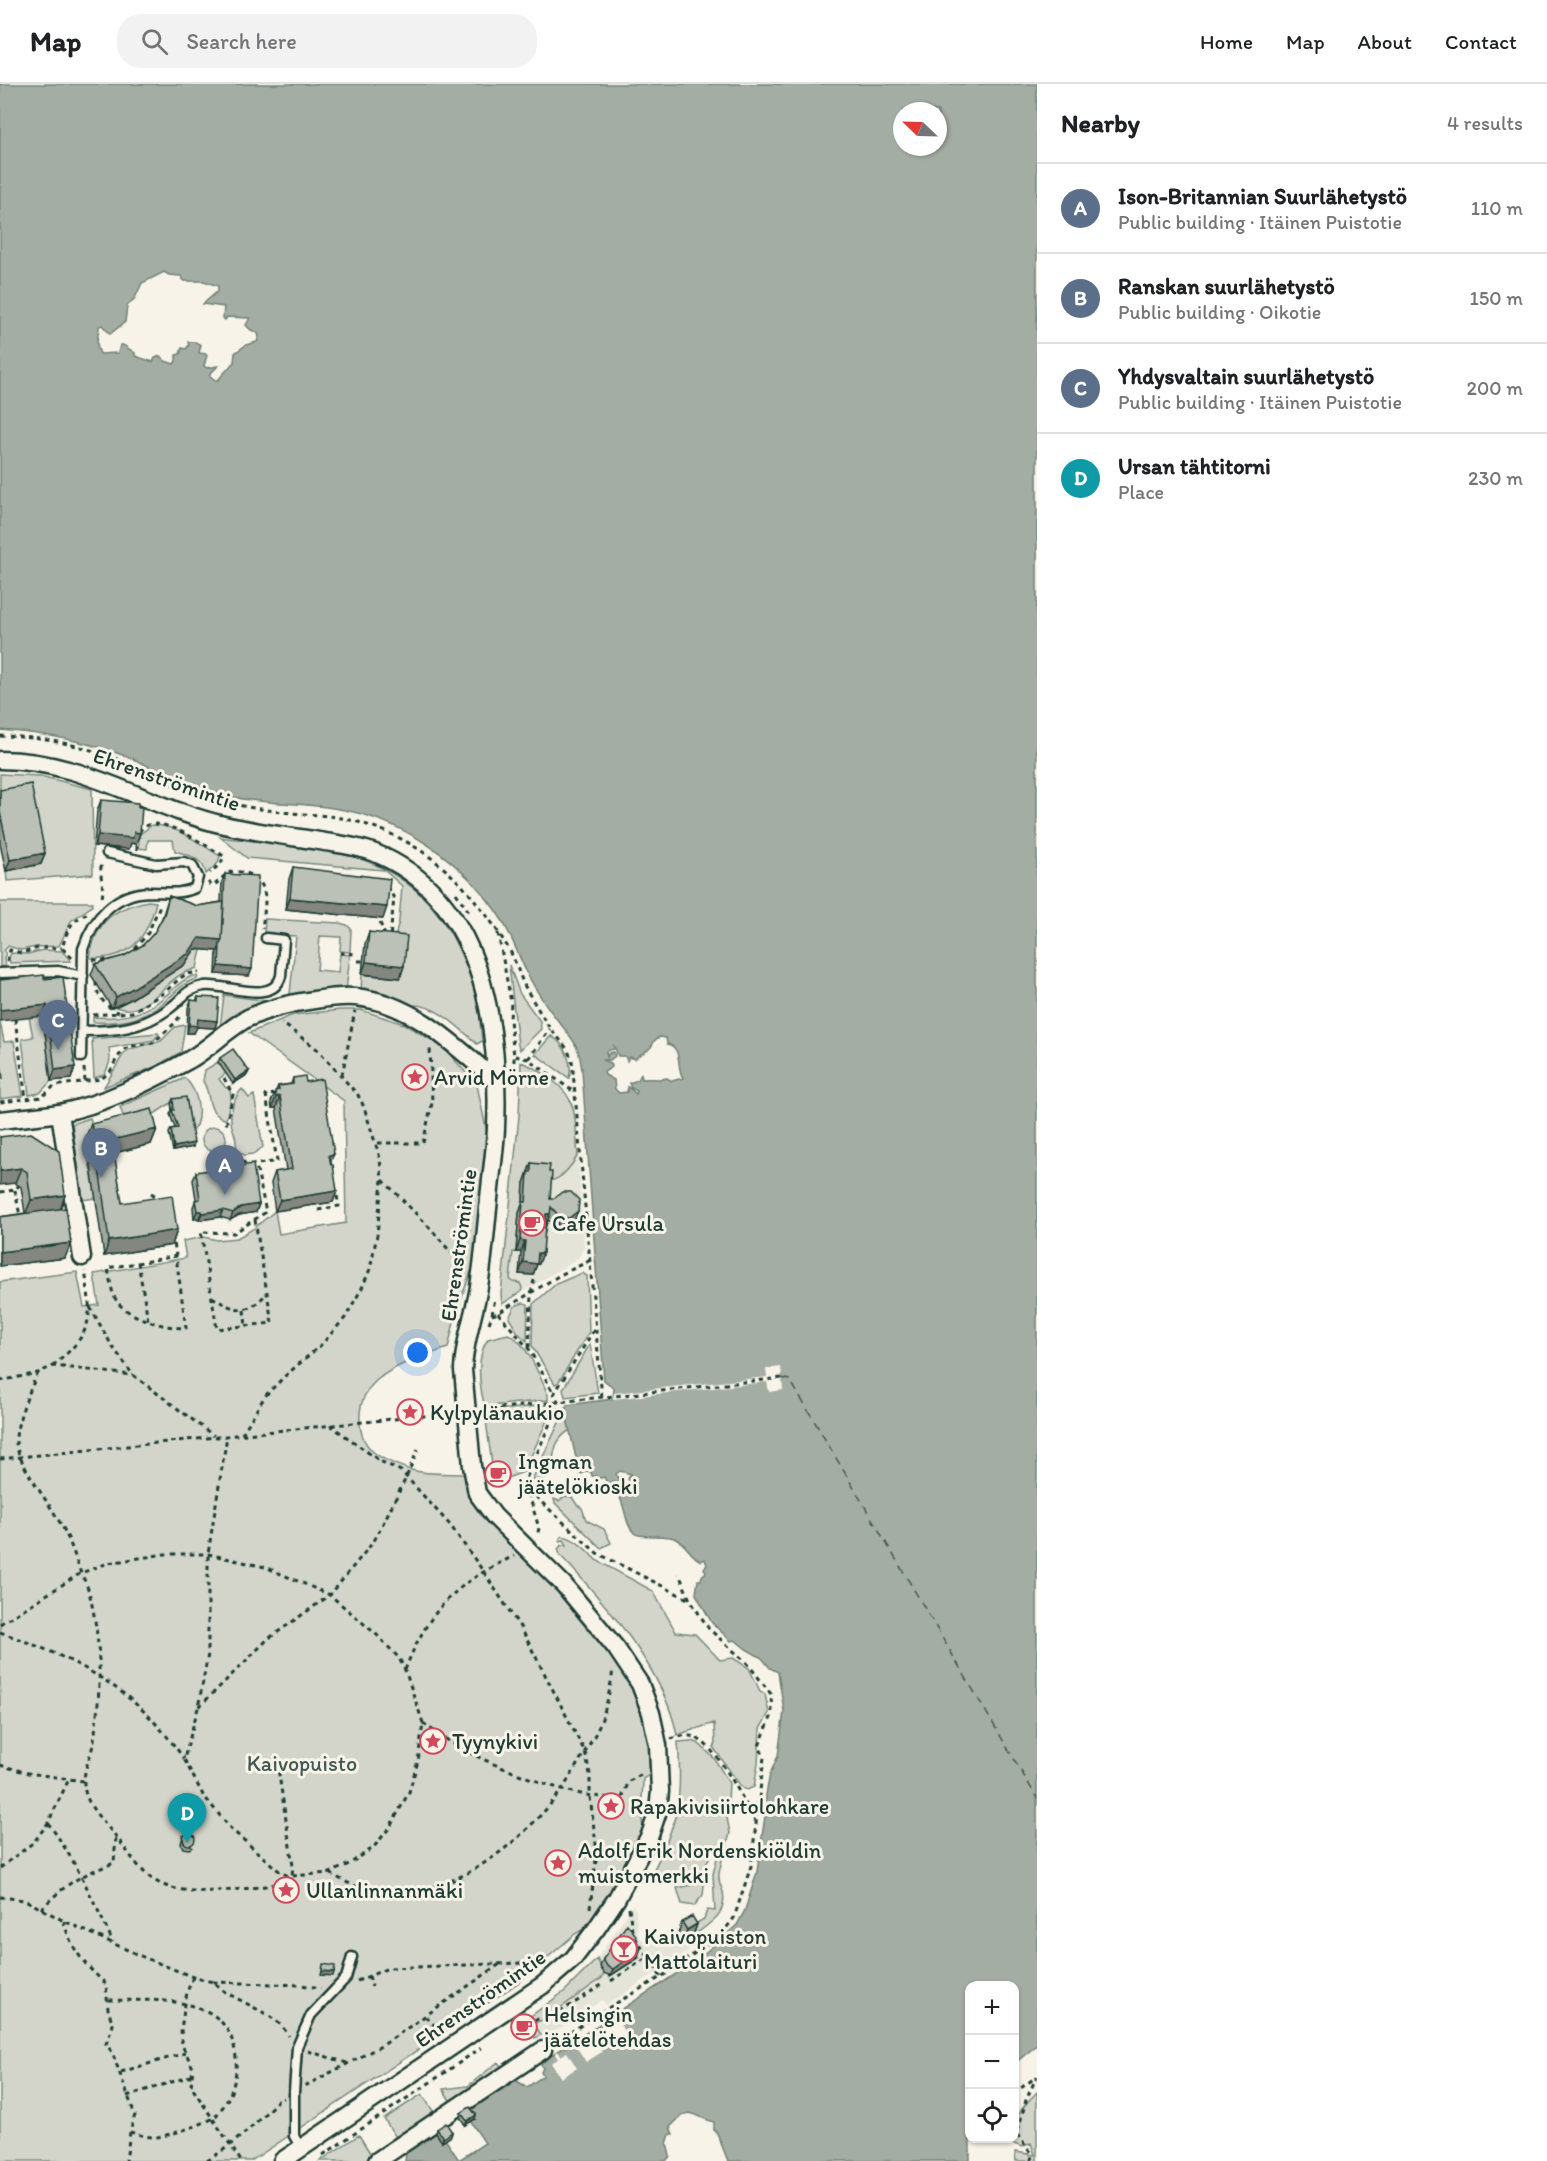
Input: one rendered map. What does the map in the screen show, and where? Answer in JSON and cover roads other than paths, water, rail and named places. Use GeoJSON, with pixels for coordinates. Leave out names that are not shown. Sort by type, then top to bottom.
{"type":"FeatureCollection","features":[{"type":"Feature","properties":{"kind":"street","name":"Ehrenströmintie"},"geometry":{"type":"LineString","coordinates":[[0,760],[23,761],[71,770],[200,819],[245,830],[350,846],[376,854],[400,866],[424,883],[452,916],[472,952],[481,976],[495,1043],[497,1082],[496,1131],[481,1279],[464,1353],[474,1411],[475,1483],[483,1502],[494,1516],[564,1585],[616,1648],[640,1684],[651,1713],[658,1745],[660,1791],[655,1823],[617,1898],[583,1947],[543,1985],[282,2161]]}},
{"type":"Feature","properties":{"kind":"street"},"geometry":{"type":"LineString","coordinates":[[0,1120],[60,1113],[117,1095],[192,1059],[245,1020],[259,1013],[289,1004],[335,997],[355,997],[404,1011],[435,1030],[497,1082]]}},
{"type":"Feature","properties":{"kind":"street"},"geometry":{"type":"LineString","coordinates":[[60,1113],[82,1257]]}},
{"type":"Feature","properties":{"kind":"street"},"geometry":{"type":"LineString","coordinates":[[377,2161],[543,2050]]}},
{"type":"Feature","properties":{"kind":"lane"},"geometry":{"type":"LineString","coordinates":[[81,1058],[83,949],[98,917],[106,908],[130,895],[146,892],[184,893],[195,888],[198,877],[192,865],[184,861],[156,864],[106,856]]}},
{"type":"Feature","properties":{"kind":"lane"},"geometry":{"type":"LineString","coordinates":[[82,1031],[116,1031],[143,1024],[170,1008],[190,990],[208,986],[259,992],[273,988],[281,976],[284,940],[264,938]]}},
{"type":"Feature","properties":{"kind":"lane"},"geometry":{"type":"LineString","coordinates":[[0,973],[58,970],[83,976]]}},
{"type":"Feature","properties":{"kind":"lane"},"geometry":{"type":"LineString","coordinates":[[301,2148],[294,2136],[297,2047],[311,2015],[346,1978],[352,1957]]}},
{"type":"Feature","properties":{"kind":"place","name":"Yhdysvaltain suurlähetystö"},"geometry":{"type":"Point","coordinates":[58,1050]}},
{"type":"Feature","properties":{"kind":"place","name":"Arvid Mörne"},"geometry":{"type":"Point","coordinates":[415,1077]}},
{"type":"Feature","properties":{"kind":"place","name":"Ranskan suurlähetystö"},"geometry":{"type":"Point","coordinates":[101,1178]}},
{"type":"Feature","properties":{"kind":"place","name":"Ison-Britannian Suurlähetystö"},"geometry":{"type":"Point","coordinates":[225,1195]}},
{"type":"Feature","properties":{"kind":"place","name":"Cafe Ursula"},"geometry":{"type":"Point","coordinates":[532,1223]}},
{"type":"Feature","properties":{"kind":"place","name":"Kylpylänaukio"},"geometry":{"type":"Point","coordinates":[410,1412]}},
{"type":"Feature","properties":{"kind":"place","name":"Ingman jäätelökioski"},"geometry":{"type":"Point","coordinates":[498,1474]}},
{"type":"Feature","properties":{"kind":"place","name":"Tyynykivi"},"geometry":{"type":"Point","coordinates":[433,1741]}},
{"type":"Feature","properties":{"kind":"place","name":"Rapakivisiirtolohkare"},"geometry":{"type":"Point","coordinates":[611,1806]}},
{"type":"Feature","properties":{"kind":"place","name":"Ursan tähtitorni"},"geometry":{"type":"Point","coordinates":[187,1843]}},
{"type":"Feature","properties":{"kind":"place","name":"Adolf Erik Nordenskiöldin muistomerkki"},"geometry":{"type":"Point","coordinates":[558,1863]}},
{"type":"Feature","properties":{"kind":"place","name":"Ullanlinnanmäki"},"geometry":{"type":"Point","coordinates":[286,1890]}},
{"type":"Feature","properties":{"kind":"place","name":"Kaivopuiston Mattolaituri"},"geometry":{"type":"Point","coordinates":[624,1949]}},
{"type":"Feature","properties":{"kind":"place","name":"Helsingin jäätelötehdas"},"geometry":{"type":"Point","coordinates":[524,2027]}},
{"type":"Feature","properties":{"kind":"park label","name":"Kaivopuisto"},"geometry":{"type":"Point","coordinates":[302,1763]}}]}
